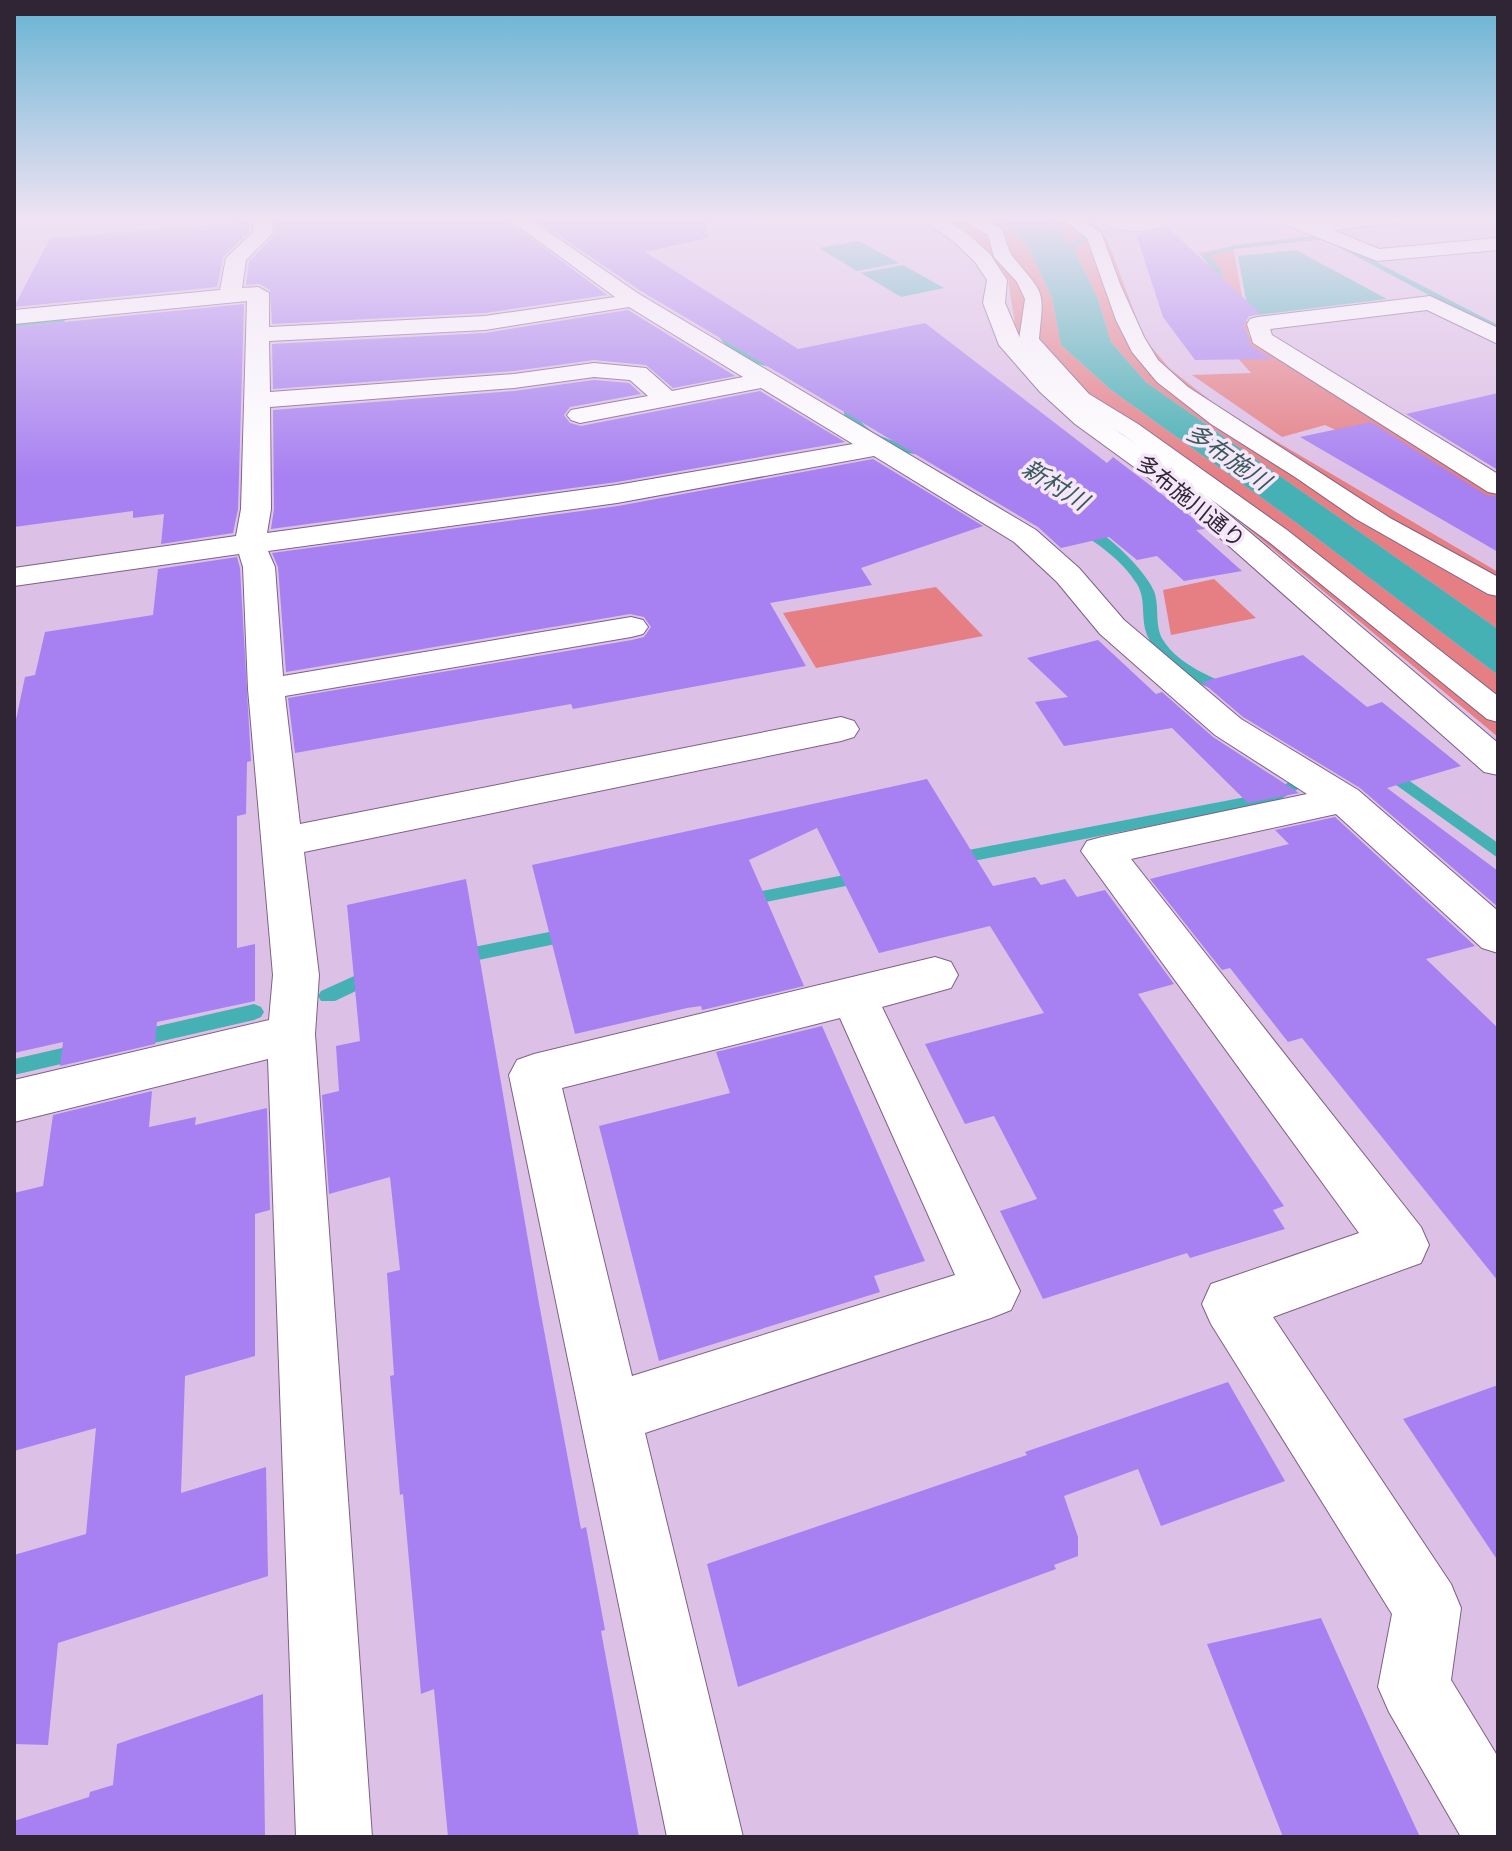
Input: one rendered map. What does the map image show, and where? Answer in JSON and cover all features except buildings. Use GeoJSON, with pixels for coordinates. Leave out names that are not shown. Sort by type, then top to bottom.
{"type":"FeatureCollection","features":[{"type":"Feature","properties":{"kind":"street"},"geometry":{"type":"LineString","coordinates":[[14,317],[154,303]]}},
{"type":"Feature","properties":{"kind":"street"},"geometry":{"type":"LineString","coordinates":[[258,303],[256,509],[250,543],[259,567],[266,689],[296,975],[291,1034],[334,1837]]}},
{"type":"Feature","properties":{"kind":"street"},"geometry":{"type":"LineString","coordinates":[[257,335],[485,323],[618,303]]}},
{"type":"Feature","properties":{"kind":"street"},"geometry":{"type":"LineString","coordinates":[[638,303],[1025,536],[1068,575],[1112,627],[1228,727],[1344,799],[1498,936]]}},
{"type":"Feature","properties":{"kind":"street","name":"多布施川通り"},"geometry":{"type":"LineString","coordinates":[[994,303],[1011,345],[1049,387],[1084,419],[1177,485],[1498,763]]}},
{"type":"Feature","properties":{"kind":"street"},"geometry":{"type":"LineString","coordinates":[[1033,303],[1029,340],[1081,399],[1130,429],[1278,536],[1498,712]]}},
{"type":"Feature","properties":{"kind":"street"},"geometry":{"type":"LineString","coordinates":[[1121,303],[1152,364],[1220,420],[1321,481],[1365,514],[1492,578]]}},
{"type":"Feature","properties":{"kind":"street"},"geometry":{"type":"LineString","coordinates":[[1427,303],[1258,324],[1261,338],[1498,486]]}},
{"type":"Feature","properties":{"kind":"street"},"geometry":{"type":"LineString","coordinates":[[1431,303],[1498,337]]}},
{"type":"Feature","properties":{"kind":"street"},"geometry":{"type":"LineString","coordinates":[[1465,303],[1498,321]]}},
{"type":"Feature","properties":{"kind":"street"},"geometry":{"type":"LineString","coordinates":[[257,400],[514,381],[594,370],[637,373],[667,400]]}},
{"type":"Feature","properties":{"kind":"street"},"geometry":{"type":"LineString","coordinates":[[580,415],[764,380]]}},
{"type":"Feature","properties":{"kind":"street"},"geometry":{"type":"LineString","coordinates":[[15,583],[250,543],[293,541],[631,479],[876,448]]}},
{"type":"Feature","properties":{"kind":"street"},"geometry":{"type":"LineString","coordinates":[[1345,631],[1388,622]]}},
{"type":"Feature","properties":{"kind":"street"},"geometry":{"type":"LineString","coordinates":[[266,689],[631,627]]}},
{"type":"Feature","properties":{"kind":"street"},"geometry":{"type":"LineString","coordinates":[[282,842],[841,729]]}},
{"type":"Feature","properties":{"kind":"street"},"geometry":{"type":"LineString","coordinates":[[1344,799],[1102,851],[1401,1245],[1231,1304],[1427,1608],[1414,1687],[1498,1828]]}},
{"type":"Feature","properties":{"kind":"street"},"geometry":{"type":"LineString","coordinates":[[705,1837],[534,1075],[935,975]]}},
{"type":"Feature","properties":{"kind":"street"},"geometry":{"type":"LineString","coordinates":[[612,1413],[991,1291],[854,996]]}},
{"type":"Feature","properties":{"kind":"street"},"geometry":{"type":"LineString","coordinates":[[14,1101],[291,1034]]}},
{"type":"Feature","properties":{"kind":"shaded area"},"geometry":{"type":"Polygon","coordinates":[[[1012,303],[1053,303],[1061,345],[1111,390],[1298,524],[1498,675],[1498,737],[1190,480],[1079,405],[1040,363],[1016,331],[1012,303]]]}},
{"type":"Feature","properties":{"kind":"shaded area"},"geometry":{"type":"Polygon","coordinates":[[[1099,303],[1131,303],[1144,338],[1169,368],[1221,409],[1498,572],[1498,629],[1146,382],[1111,342],[1099,303]]]}},
{"type":"Feature","properties":{"kind":"shaded area"},"geometry":{"type":"Polygon","coordinates":[[[1216,303],[1243,303],[1249,336],[1498,491],[1498,507],[1325,425],[1282,437],[1192,375],[1251,373],[1218,336],[1216,303]]]}},
{"type":"Feature","properties":{"kind":"shaded area"},"geometry":{"type":"Polygon","coordinates":[[[1214,579],[1256,618],[1171,635],[1163,590],[1214,579]]]}},
{"type":"Feature","properties":{"kind":"shaded area"},"geometry":{"type":"Polygon","coordinates":[[[936,587],[983,636],[816,668],[783,613],[936,587]]]}},
{"type":"Feature","properties":{"kind":"water","name":"多布施川"},"geometry":{"type":"Polygon","coordinates":[[[1053,303],[1099,303],[1111,342],[1146,382],[1498,629],[1498,675],[1298,524],[1111,390],[1061,345],[1053,303]]]}},
{"type":"Feature","properties":{"kind":"water"},"geometry":{"type":"Polygon","coordinates":[[[1247,303],[1351,303],[1249,316],[1247,303]]]}},
{"type":"Feature","properties":{"kind":"waterway"},"geometry":{"type":"LineString","coordinates":[[1450,303],[1498,329]]}},
{"type":"Feature","properties":{"kind":"waterway"},"geometry":{"type":"LineString","coordinates":[[14,324],[64,319]]}},
{"type":"Feature","properties":{"kind":"waterway","name":"新村川"},"geometry":{"type":"LineString","coordinates":[[717,319],[726,339],[739,352],[778,365]]}},
{"type":"Feature","properties":{"kind":"waterway","name":"新村川"},"geometry":{"type":"LineString","coordinates":[[848,395],[849,414],[862,429],[881,439],[921,452]]}},
{"type":"Feature","properties":{"kind":"waterway","name":"新村川"},"geometry":{"type":"LineString","coordinates":[[1081,527],[1118,554],[1141,580],[1149,596],[1153,632],[1161,647],[1188,670],[1230,690]]}},
{"type":"Feature","properties":{"kind":"waterway","name":"新村川"},"geometry":{"type":"LineString","coordinates":[[1384,768],[1498,852]]}},
{"type":"Feature","properties":{"kind":"waterway"},"geometry":{"type":"LineString","coordinates":[[953,859],[1277,796],[1296,783]]}},
{"type":"Feature","properties":{"kind":"waterway"},"geometry":{"type":"LineString","coordinates":[[741,901],[865,877]]}},
{"type":"Feature","properties":{"kind":"waterway"},"geometry":{"type":"LineString","coordinates":[[454,958],[574,934]]}},
{"type":"Feature","properties":{"kind":"waterway"},"geometry":{"type":"LineString","coordinates":[[328,996],[374,974]]}},
{"type":"Feature","properties":{"kind":"waterway"},"geometry":{"type":"LineString","coordinates":[[132,1040],[254,1012]]}},
{"type":"Feature","properties":{"kind":"waterway"},"geometry":{"type":"LineString","coordinates":[[14,1067],[84,1051]]}}]}
